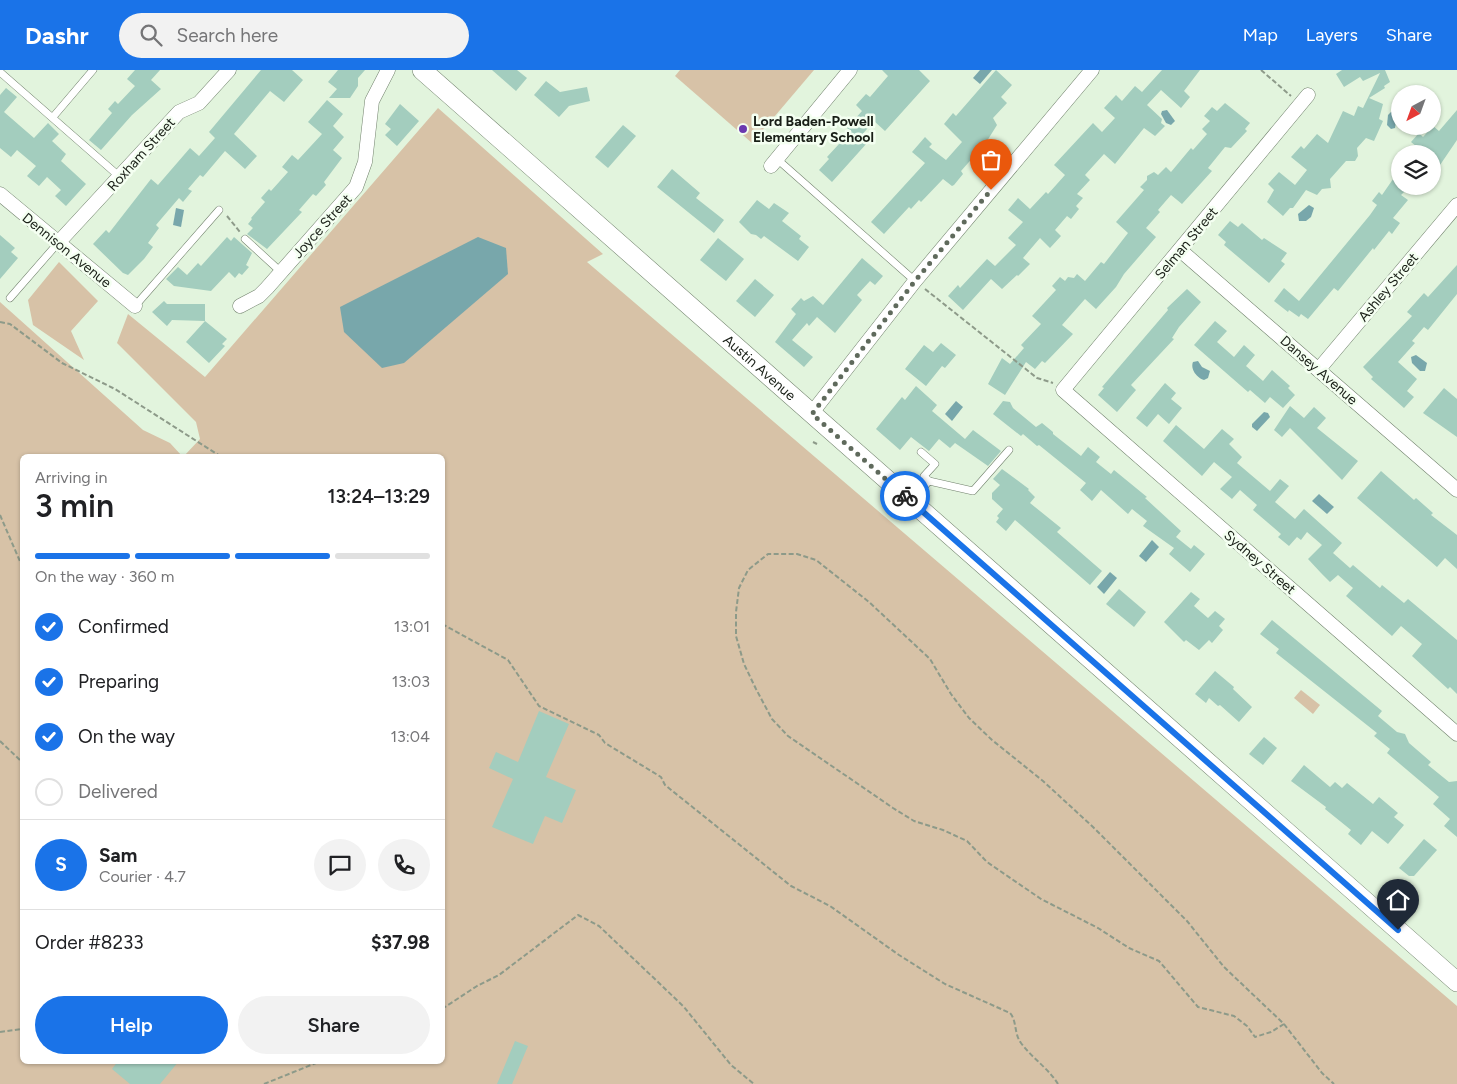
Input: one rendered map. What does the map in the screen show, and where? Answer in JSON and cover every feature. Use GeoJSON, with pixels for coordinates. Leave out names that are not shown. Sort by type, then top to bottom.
{"type":"FeatureCollection","features":[{"type":"Feature","properties":{"kind":"main road","name":"Austin Avenue"},"geometry":{"type":"LineString","coordinates":[[422,70],[1457,982]]}},
{"type":"Feature","properties":{"kind":"street","name":"Roxham Street"},"geometry":{"type":"LineString","coordinates":[[58,243],[179,112],[199,103],[229,70]]}},
{"type":"Feature","properties":{"kind":"street","name":"Joyce Street"},"geometry":{"type":"LineString","coordinates":[[240,306],[259,296],[356,187],[366,162],[372,101],[388,70]]}},
{"type":"Feature","properties":{"kind":"street"},"geometry":{"type":"LineString","coordinates":[[774,163],[850,70]]}},
{"type":"Feature","properties":{"kind":"street"},"geometry":{"type":"LineString","coordinates":[[812,414],[915,281],[1092,70]]}},
{"type":"Feature","properties":{"kind":"street","name":"Selman Street"},"geometry":{"type":"LineString","coordinates":[[1063,390],[1305,100]]}},
{"type":"Feature","properties":{"kind":"street","name":"Dennison Avenue"},"geometry":{"type":"LineString","coordinates":[[0,194],[136,306]]}},
{"type":"Feature","properties":{"kind":"street","name":"Ashley Street"},"geometry":{"type":"LineString","coordinates":[[1319,369],[1457,205]]}},
{"type":"Feature","properties":{"kind":"street","name":"Dansey Avenue"},"geometry":{"type":"LineString","coordinates":[[1180,250],[1457,490]]}},
{"type":"Feature","properties":{"kind":"street","name":"Sydney Street"},"geometry":{"type":"LineString","coordinates":[[1063,390],[1457,734]]}},
{"type":"Feature","properties":{"kind":"lane"},"geometry":{"type":"LineString","coordinates":[[53,117],[92,70]]}},
{"type":"Feature","properties":{"kind":"lane"},"geometry":{"type":"LineString","coordinates":[[0,72],[120,177]]}},
{"type":"Feature","properties":{"kind":"lane"},"geometry":{"type":"LineString","coordinates":[[774,163],[915,281]]}},
{"type":"Feature","properties":{"kind":"lane"},"geometry":{"type":"LineString","coordinates":[[136,306],[219,210]]}},
{"type":"Feature","properties":{"kind":"lane"},"geometry":{"type":"LineString","coordinates":[[245,239],[281,272]]}},
{"type":"Feature","properties":{"kind":"lane"},"geometry":{"type":"LineString","coordinates":[[10,298],[58,243]]}},
{"type":"Feature","properties":{"kind":"lane"},"geometry":{"type":"LineString","coordinates":[[921,452],[935,464],[924,476],[929,480],[974,491],[1009,450]]}},
{"type":"Feature","properties":{"kind":"lane"},"geometry":{"type":"LineString","coordinates":[[911,502],[929,480]]}},
{"type":"Feature","properties":{"kind":"path"},"geometry":{"type":"LineString","coordinates":[[1261,70],[1305,100]]}},
{"type":"Feature","properties":{"kind":"path"},"geometry":{"type":"LineString","coordinates":[[219,210],[230,219],[245,239]]}},
{"type":"Feature","properties":{"kind":"path"},"geometry":{"type":"LineString","coordinates":[[915,281],[1037,378],[1050,381],[1063,390]]}},
{"type":"Feature","properties":{"kind":"path"},"geometry":{"type":"LineString","coordinates":[[0,322],[10,324],[62,363],[115,389],[217,454]]}},
{"type":"Feature","properties":{"kind":"path"},"geometry":{"type":"LineString","coordinates":[[813,442],[817,444]]}},
{"type":"Feature","properties":{"kind":"path"},"geometry":{"type":"LineString","coordinates":[[0,515],[20,561]]}},
{"type":"Feature","properties":{"kind":"path"},"geometry":{"type":"LineString","coordinates":[[1284,1024],[1271,1032],[1256,1037],[1247,1026],[1234,1016],[1198,1007],[1159,961],[1128,948],[1098,928],[1041,899],[987,862],[967,841],[914,820],[893,808],[788,736],[772,719],[756,689],[744,664],[736,636],[739,588],[748,570],[768,554],[796,554],[816,560],[869,602],[930,660],[951,694],[970,718],[992,740],[1043,781],[1093,827],[1187,921],[1224,967],[1284,1024],[1322,1073],[1334,1084]]}},
{"type":"Feature","properties":{"kind":"path"},"geometry":{"type":"LineString","coordinates":[[445,626],[508,660],[539,706],[598,735],[605,743],[660,777],[665,785],[791,886],[830,906],[898,955],[945,984],[1010,1013],[1021,1042],[1050,1071],[1058,1084]]}},
{"type":"Feature","properties":{"kind":"path"},"geometry":{"type":"LineString","coordinates":[[0,741],[20,760]]}},
{"type":"Feature","properties":{"kind":"path"},"geometry":{"type":"LineString","coordinates":[[445,1007],[477,986],[499,975],[578,915],[598,926],[658,982],[684,1007],[730,1065],[754,1084]]}},
{"type":"Feature","properties":{"kind":"path"},"geometry":{"type":"LineString","coordinates":[[0,1032],[20,1028]]}},
{"type":"Feature","properties":{"kind":"path"},"geometry":{"type":"LineString","coordinates":[[264,1084],[314,1064]]}},
{"type":"Feature","properties":{"kind":"shaded area"},"geometry":{"type":"Polygon","coordinates":[[[680,70],[814,70],[752,143],[675,76],[680,70]]]}},
{"type":"Feature","properties":{"kind":"shaded area"},"geometry":{"type":"Polygon","coordinates":[[[438,108],[603,254],[587,262],[1457,1006],[1457,1084],[0,1084],[0,302],[143,430],[170,443],[180,454],[20,454],[20,1064],[445,1064],[445,454],[186,454],[200,439],[196,422],[117,343],[128,314],[205,377],[438,108]]]}},
{"type":"Feature","properties":{"kind":"shaded area"},"geometry":{"type":"Polygon","coordinates":[[[59,262],[98,301],[71,331],[84,360],[33,325],[28,300],[59,262]]]}},
{"type":"Feature","properties":{"kind":"shaded area"},"geometry":{"type":"Polygon","coordinates":[[[1301,690],[1320,705],[1313,714],[1294,698],[1301,690]]]}},
{"type":"Feature","properties":{"kind":"water"},"geometry":{"type":"Polygon","coordinates":[[[980,70],[992,70],[980,84],[973,78],[980,70]]]}},
{"type":"Feature","properties":{"kind":"water"},"geometry":{"type":"Polygon","coordinates":[[[1167,110],[1175,121],[1171,125],[1166,123],[1161,114],[1162,111],[1167,110]]]}},
{"type":"Feature","properties":{"kind":"water"},"geometry":{"type":"Polygon","coordinates":[[[1391,112],[1391,129],[1387,125],[1388,115],[1391,112]]]}},
{"type":"Feature","properties":{"kind":"water"},"geometry":{"type":"Polygon","coordinates":[[[1309,205],[1314,208],[1311,217],[1306,221],[1299,221],[1298,214],[1309,205]]]}},
{"type":"Feature","properties":{"kind":"water"},"geometry":{"type":"Polygon","coordinates":[[[176,208],[184,210],[181,227],[173,225],[176,208]]]}},
{"type":"Feature","properties":{"kind":"water"},"geometry":{"type":"Polygon","coordinates":[[[478,237],[506,248],[508,274],[404,363],[382,368],[344,332],[340,307],[478,237]]]}},
{"type":"Feature","properties":{"kind":"water"},"geometry":{"type":"Polygon","coordinates":[[[1416,355],[1427,363],[1425,371],[1420,371],[1412,363],[1411,357],[1416,355]]]}},
{"type":"Feature","properties":{"kind":"water"},"geometry":{"type":"Polygon","coordinates":[[[1198,361],[1202,367],[1210,371],[1208,378],[1204,380],[1193,370],[1193,362],[1198,361]]]}},
{"type":"Feature","properties":{"kind":"water"},"geometry":{"type":"Polygon","coordinates":[[[956,401],[963,407],[952,421],[945,414],[956,401]]]}},
{"type":"Feature","properties":{"kind":"water"},"geometry":{"type":"Polygon","coordinates":[[[1264,412],[1268,413],[1270,417],[1257,431],[1252,427],[1252,424],[1264,412]]]}},
{"type":"Feature","properties":{"kind":"water"},"geometry":{"type":"Polygon","coordinates":[[[1319,494],[1334,507],[1327,514],[1312,501],[1319,494]]]}},
{"type":"Feature","properties":{"kind":"water"},"geometry":{"type":"Polygon","coordinates":[[[1152,540],[1159,547],[1146,562],[1139,556],[1152,540]]]}},
{"type":"Feature","properties":{"kind":"water"},"geometry":{"type":"Polygon","coordinates":[[[1110,572],[1117,578],[1104,594],[1097,587],[1110,572]]]}},
{"type":"Feature","properties":{"kind":"building"},"geometry":{"type":"Polygon","coordinates":[[[135,70],[160,70],[151,80],[161,89],[132,115],[101,150],[89,140],[112,113],[108,109],[115,101],[118,104],[135,86],[127,79],[135,70]]]}},
{"type":"Feature","properties":{"kind":"building"},"geometry":{"type":"Polygon","coordinates":[[[261,70],[292,70],[303,80],[284,102],[270,91],[234,134],[257,156],[245,169],[225,151],[203,177],[200,175],[188,189],[192,191],[183,202],[179,198],[156,225],[159,228],[148,243],[153,247],[144,259],[128,275],[123,273],[93,244],[106,230],[109,233],[151,179],[158,185],[190,148],[199,156],[215,138],[209,132],[261,70]]]}},
{"type":"Feature","properties":{"kind":"building"},"geometry":{"type":"Polygon","coordinates":[[[338,70],[365,70],[358,78],[358,86],[350,98],[329,98],[337,89],[328,82],[338,70]]]}},
{"type":"Feature","properties":{"kind":"building"},"geometry":{"type":"Polygon","coordinates":[[[492,70],[517,70],[527,78],[516,91],[492,70]]]}},
{"type":"Feature","properties":{"kind":"building"},"geometry":{"type":"Polygon","coordinates":[[[882,70],[919,70],[930,81],[885,131],[874,121],[860,137],[867,143],[832,182],[819,170],[829,159],[827,157],[851,131],[847,128],[862,111],[856,105],[866,94],[870,97],[888,76],[882,70]]]}},
{"type":"Feature","properties":{"kind":"building"},"geometry":{"type":"Polygon","coordinates":[[[996,70],[1012,85],[1001,97],[1007,103],[993,118],[997,125],[987,141],[992,145],[981,157],[976,154],[961,171],[963,174],[954,185],[952,186],[943,179],[921,202],[919,200],[911,209],[909,207],[884,234],[871,222],[925,163],[912,152],[925,137],[932,144],[929,147],[946,160],[962,142],[944,124],[953,113],[956,116],[996,70]]]}},
{"type":"Feature","properties":{"kind":"building"},"geometry":{"type":"Polygon","coordinates":[[[1162,70],[1200,70],[1184,91],[1190,97],[1181,108],[1161,90],[1147,105],[1162,119],[1161,123],[1165,126],[1155,136],[1144,128],[1115,164],[1104,154],[1085,175],[1090,180],[1077,194],[1083,198],[1076,206],[1079,209],[1071,219],[1067,216],[1055,230],[1061,236],[1050,248],[1040,238],[1023,258],[1030,264],[1018,276],[1002,289],[991,279],[963,310],[948,296],[958,285],[960,288],[987,259],[995,266],[1016,245],[1008,238],[1023,222],[1008,210],[1018,198],[1030,209],[1046,192],[1048,194],[1065,175],[1054,165],[1093,123],[1102,132],[1115,118],[1104,108],[1116,95],[1122,101],[1135,86],[1142,92],[1162,70]]]}},
{"type":"Feature","properties":{"kind":"building"},"geometry":{"type":"Polygon","coordinates":[[[1342,70],[1385,70],[1390,82],[1384,86],[1385,88],[1369,98],[1383,104],[1379,119],[1383,121],[1374,141],[1366,138],[1357,148],[1358,156],[1355,161],[1346,161],[1330,179],[1331,188],[1322,189],[1317,195],[1306,190],[1293,208],[1290,208],[1283,216],[1267,202],[1274,190],[1268,184],[1279,172],[1295,185],[1307,170],[1291,157],[1301,146],[1304,149],[1317,134],[1328,143],[1343,111],[1354,116],[1358,106],[1363,108],[1380,73],[1363,81],[1360,77],[1344,87],[1336,74],[1342,70]]]}},
{"type":"Feature","properties":{"kind":"building"},"geometry":{"type":"Polygon","coordinates":[[[546,81],[560,92],[587,87],[590,101],[569,106],[559,117],[534,95],[546,81]]]}},
{"type":"Feature","properties":{"kind":"building"},"geometry":{"type":"Polygon","coordinates":[[[6,88],[17,97],[4,112],[34,138],[48,123],[59,134],[52,141],[66,154],[61,161],[86,184],[66,206],[55,196],[61,190],[47,177],[39,186],[27,176],[36,166],[17,150],[11,157],[0,148],[0,95],[6,88]]]}},
{"type":"Feature","properties":{"kind":"building"},"geometry":{"type":"Polygon","coordinates":[[[327,100],[343,114],[333,126],[344,137],[333,150],[342,158],[324,182],[326,185],[316,196],[313,194],[299,210],[302,212],[267,249],[247,234],[253,228],[248,224],[265,202],[261,198],[269,189],[271,191],[288,172],[282,167],[292,155],[298,160],[322,134],[308,122],[327,100]]]}},
{"type":"Feature","properties":{"kind":"building"},"geometry":{"type":"Polygon","coordinates":[[[1225,103],[1250,123],[1245,129],[1247,131],[1231,148],[1225,147],[1208,168],[1212,171],[1182,204],[1171,195],[1158,210],[1160,212],[1146,228],[1156,237],[1124,274],[1116,287],[1096,309],[1085,299],[1062,325],[1073,334],[1045,363],[1042,361],[1035,369],[1026,362],[1005,395],[988,384],[1002,358],[1010,364],[1024,348],[1021,345],[1041,324],[1032,316],[1056,290],[1052,286],[1060,277],[1065,281],[1068,277],[1074,278],[1077,274],[1085,281],[1101,262],[1104,264],[1128,233],[1116,222],[1144,190],[1140,187],[1147,180],[1147,176],[1154,172],[1158,175],[1166,167],[1171,172],[1191,148],[1193,150],[1207,134],[1202,129],[1210,121],[1204,116],[1212,107],[1217,111],[1225,103]]]}},
{"type":"Feature","properties":{"kind":"building"},"geometry":{"type":"Polygon","coordinates":[[[400,104],[419,121],[397,146],[385,135],[391,129],[385,124],[400,104]]]}},
{"type":"Feature","properties":{"kind":"building"},"geometry":{"type":"Polygon","coordinates":[[[1457,110],[1457,140],[1441,164],[1441,145],[1415,145],[1411,142],[1417,135],[1423,137],[1425,135],[1441,135],[1441,129],[1457,110]]]}},
{"type":"Feature","properties":{"kind":"building"},"geometry":{"type":"Polygon","coordinates":[[[623,125],[636,136],[608,168],[595,157],[623,125]]]}},
{"type":"Feature","properties":{"kind":"building"},"geometry":{"type":"Polygon","coordinates":[[[672,169],[700,193],[696,198],[724,220],[714,233],[657,187],[672,169]]]}},
{"type":"Feature","properties":{"kind":"building"},"geometry":{"type":"Polygon","coordinates":[[[1391,182],[1391,195],[1401,195],[1408,200],[1393,218],[1400,223],[1392,234],[1389,231],[1374,250],[1373,248],[1338,291],[1334,288],[1308,319],[1301,314],[1299,317],[1289,310],[1288,312],[1274,301],[1284,288],[1299,301],[1370,215],[1377,205],[1372,201],[1379,192],[1382,195],[1391,182]]]}},
{"type":"Feature","properties":{"kind":"building"},"geometry":{"type":"Polygon","coordinates":[[[757,200],[769,209],[774,203],[789,213],[782,221],[801,236],[799,239],[809,247],[798,261],[764,236],[761,239],[751,234],[739,222],[757,200]]]}},
{"type":"Feature","properties":{"kind":"building"},"geometry":{"type":"Polygon","coordinates":[[[1230,221],[1238,227],[1242,223],[1262,240],[1264,238],[1287,253],[1281,261],[1285,264],[1269,283],[1224,245],[1226,242],[1218,235],[1230,221]]]}},
{"type":"Feature","properties":{"kind":"building"},"geometry":{"type":"Polygon","coordinates":[[[0,235],[15,248],[11,252],[18,258],[0,279],[0,235]]]}},
{"type":"Feature","properties":{"kind":"building"},"geometry":{"type":"Polygon","coordinates":[[[227,237],[231,241],[234,237],[252,253],[246,265],[249,267],[242,275],[239,273],[235,278],[229,272],[211,291],[174,286],[166,279],[178,267],[187,275],[198,263],[201,266],[227,237]]]}},
{"type":"Feature","properties":{"kind":"building"},"geometry":{"type":"Polygon","coordinates":[[[718,238],[744,259],[726,281],[700,260],[718,238]]]}},
{"type":"Feature","properties":{"kind":"building"},"geometry":{"type":"Polygon","coordinates":[[[862,258],[883,276],[875,285],[870,281],[857,295],[862,300],[835,333],[817,317],[809,326],[807,323],[792,340],[813,357],[804,367],[775,342],[796,314],[791,309],[801,298],[804,301],[813,296],[823,305],[862,258]]]}},
{"type":"Feature","properties":{"kind":"building"},"geometry":{"type":"Polygon","coordinates":[[[1457,265],[1457,294],[1428,330],[1424,327],[1412,341],[1415,343],[1398,362],[1417,379],[1407,391],[1414,397],[1404,408],[1371,379],[1373,377],[1363,367],[1412,316],[1407,312],[1424,293],[1428,297],[1457,265]]]}},
{"type":"Feature","properties":{"kind":"building"},"geometry":{"type":"Polygon","coordinates":[[[755,279],[774,295],[755,317],[736,301],[755,279]]]}},
{"type":"Feature","properties":{"kind":"building"},"geometry":{"type":"Polygon","coordinates":[[[1187,289],[1201,302],[1179,327],[1172,338],[1174,339],[1131,385],[1136,390],[1117,412],[1098,395],[1104,388],[1102,387],[1168,310],[1167,308],[1187,289]]]}},
{"type":"Feature","properties":{"kind":"building"},"geometry":{"type":"Polygon","coordinates":[[[164,301],[167,304],[205,304],[205,321],[172,320],[167,326],[152,312],[164,301]]]}},
{"type":"Feature","properties":{"kind":"building"},"geometry":{"type":"Polygon","coordinates":[[[205,321],[227,339],[222,344],[225,346],[209,363],[186,342],[205,321]]]}},
{"type":"Feature","properties":{"kind":"building"},"geometry":{"type":"Polygon","coordinates":[[[1215,321],[1227,331],[1217,342],[1234,357],[1244,345],[1255,355],[1246,366],[1263,381],[1272,370],[1290,386],[1288,388],[1295,395],[1283,408],[1270,397],[1265,403],[1250,390],[1248,392],[1194,345],[1215,321]]]}},
{"type":"Feature","properties":{"kind":"building"},"geometry":{"type":"Polygon","coordinates":[[[941,343],[956,355],[945,368],[942,366],[926,386],[905,369],[924,345],[933,352],[941,343]]]}},
{"type":"Feature","properties":{"kind":"building"},"geometry":{"type":"Polygon","coordinates":[[[1165,383],[1176,393],[1171,399],[1182,408],[1169,424],[1158,414],[1147,427],[1136,418],[1165,383]]]}},
{"type":"Feature","properties":{"kind":"building"},"geometry":{"type":"Polygon","coordinates":[[[916,386],[937,405],[932,411],[965,439],[973,430],[1001,451],[988,466],[955,443],[950,448],[939,439],[929,451],[911,437],[900,450],[876,429],[902,397],[905,400],[916,386]]]}},
{"type":"Feature","properties":{"kind":"building"},"geometry":{"type":"Polygon","coordinates":[[[1444,388],[1457,399],[1457,437],[1423,413],[1444,388]]]}},
{"type":"Feature","properties":{"kind":"building"},"geometry":{"type":"Polygon","coordinates":[[[1003,401],[1010,402],[1013,408],[1036,427],[1042,423],[1081,456],[1088,447],[1100,457],[1096,462],[1111,474],[1114,470],[1147,497],[1145,498],[1181,531],[1176,537],[1191,549],[1194,545],[1205,554],[1190,572],[1169,554],[1174,548],[1143,526],[1147,521],[1132,509],[1128,514],[1101,490],[1092,501],[1080,490],[1086,483],[1039,445],[1037,446],[1023,434],[1021,436],[993,414],[1003,401]]]}},
{"type":"Feature","properties":{"kind":"building"},"geometry":{"type":"Polygon","coordinates":[[[1290,406],[1304,418],[1314,407],[1326,418],[1317,428],[1358,461],[1342,480],[1290,428],[1282,437],[1274,430],[1290,406]]]}},
{"type":"Feature","properties":{"kind":"building"},"geometry":{"type":"Polygon","coordinates":[[[1176,425],[1204,449],[1222,429],[1234,439],[1229,444],[1242,457],[1237,463],[1270,491],[1280,479],[1289,486],[1275,502],[1295,519],[1304,509],[1342,543],[1333,553],[1350,568],[1353,565],[1380,588],[1382,585],[1404,603],[1408,599],[1457,640],[1457,694],[1450,687],[1448,689],[1412,656],[1422,644],[1401,626],[1392,636],[1346,596],[1353,588],[1338,575],[1330,582],[1308,559],[1322,545],[1307,532],[1301,540],[1297,537],[1289,546],[1278,537],[1281,534],[1253,510],[1257,505],[1240,490],[1232,499],[1220,489],[1232,477],[1214,462],[1202,476],[1163,441],[1176,425]]]}},
{"type":"Feature","properties":{"kind":"building"},"geometry":{"type":"Polygon","coordinates":[[[1002,469],[1029,489],[1035,497],[1030,503],[1061,528],[1057,532],[1102,571],[1090,585],[1015,520],[1006,531],[996,522],[999,518],[997,516],[1003,509],[992,499],[992,493],[1000,485],[993,479],[1002,469]]]}},
{"type":"Feature","properties":{"kind":"building"},"geometry":{"type":"Polygon","coordinates":[[[1381,471],[1414,500],[1416,498],[1433,513],[1431,515],[1457,535],[1457,569],[1445,558],[1437,567],[1357,498],[1381,471]]]}},
{"type":"Feature","properties":{"kind":"building"},"geometry":{"type":"Polygon","coordinates":[[[1119,589],[1146,612],[1134,627],[1106,604],[1119,589]]]}},
{"type":"Feature","properties":{"kind":"building"},"geometry":{"type":"Polygon","coordinates":[[[1191,592],[1200,599],[1194,606],[1208,618],[1215,611],[1225,619],[1219,626],[1223,630],[1212,643],[1209,640],[1199,650],[1186,640],[1184,642],[1164,622],[1191,592]]]}},
{"type":"Feature","properties":{"kind":"building"},"geometry":{"type":"Polygon","coordinates":[[[1272,620],[1382,711],[1378,716],[1397,732],[1405,734],[1409,743],[1431,762],[1428,765],[1449,782],[1457,781],[1457,837],[1444,826],[1450,819],[1433,804],[1439,797],[1387,753],[1390,749],[1374,736],[1377,733],[1276,653],[1279,649],[1260,634],[1272,620]]]}},
{"type":"Feature","properties":{"kind":"building"},"geometry":{"type":"Polygon","coordinates":[[[1215,671],[1234,687],[1233,689],[1252,707],[1239,722],[1209,698],[1206,703],[1195,694],[1215,671]]]}},
{"type":"Feature","properties":{"kind":"building"},"geometry":{"type":"Polygon","coordinates":[[[539,711],[569,724],[546,777],[576,790],[562,823],[545,816],[533,844],[492,827],[513,779],[489,768],[496,752],[518,762],[539,711]]]}},
{"type":"Feature","properties":{"kind":"building"},"geometry":{"type":"Polygon","coordinates":[[[1264,737],[1277,748],[1263,765],[1249,754],[1264,737]]]}},
{"type":"Feature","properties":{"kind":"building"},"geometry":{"type":"Polygon","coordinates":[[[1304,765],[1330,787],[1335,782],[1342,788],[1347,783],[1373,804],[1379,797],[1398,813],[1394,817],[1404,825],[1388,844],[1372,831],[1361,845],[1348,834],[1351,830],[1325,809],[1326,807],[1291,781],[1304,765]]]}},
{"type":"Feature","properties":{"kind":"building"},"geometry":{"type":"Polygon","coordinates":[[[1424,839],[1437,850],[1414,876],[1409,876],[1399,868],[1424,839]]]}},
{"type":"Feature","properties":{"kind":"building"},"geometry":{"type":"Polygon","coordinates":[[[515,1041],[528,1046],[512,1084],[497,1084],[515,1041]]]}},
{"type":"Feature","properties":{"kind":"building"},"geometry":{"type":"Polygon","coordinates":[[[116,1064],[177,1064],[160,1084],[130,1084],[112,1069],[116,1064]]]}},
{"type":"Feature","properties":{"kind":"way so far"},"geometry":{"type":"LineString","coordinates":[[905,496],[812,414],[915,281],[991,190]]}},
{"type":"Feature","properties":{"kind":"place","name":"Lord Baden-Powell Elementary School"},"geometry":{"type":"Point","coordinates":[743,129]}},
{"type":"Feature","properties":{"kind":"route"},"geometry":{"type":"LineString","coordinates":[[905,496],[1398,930]]}}]}
